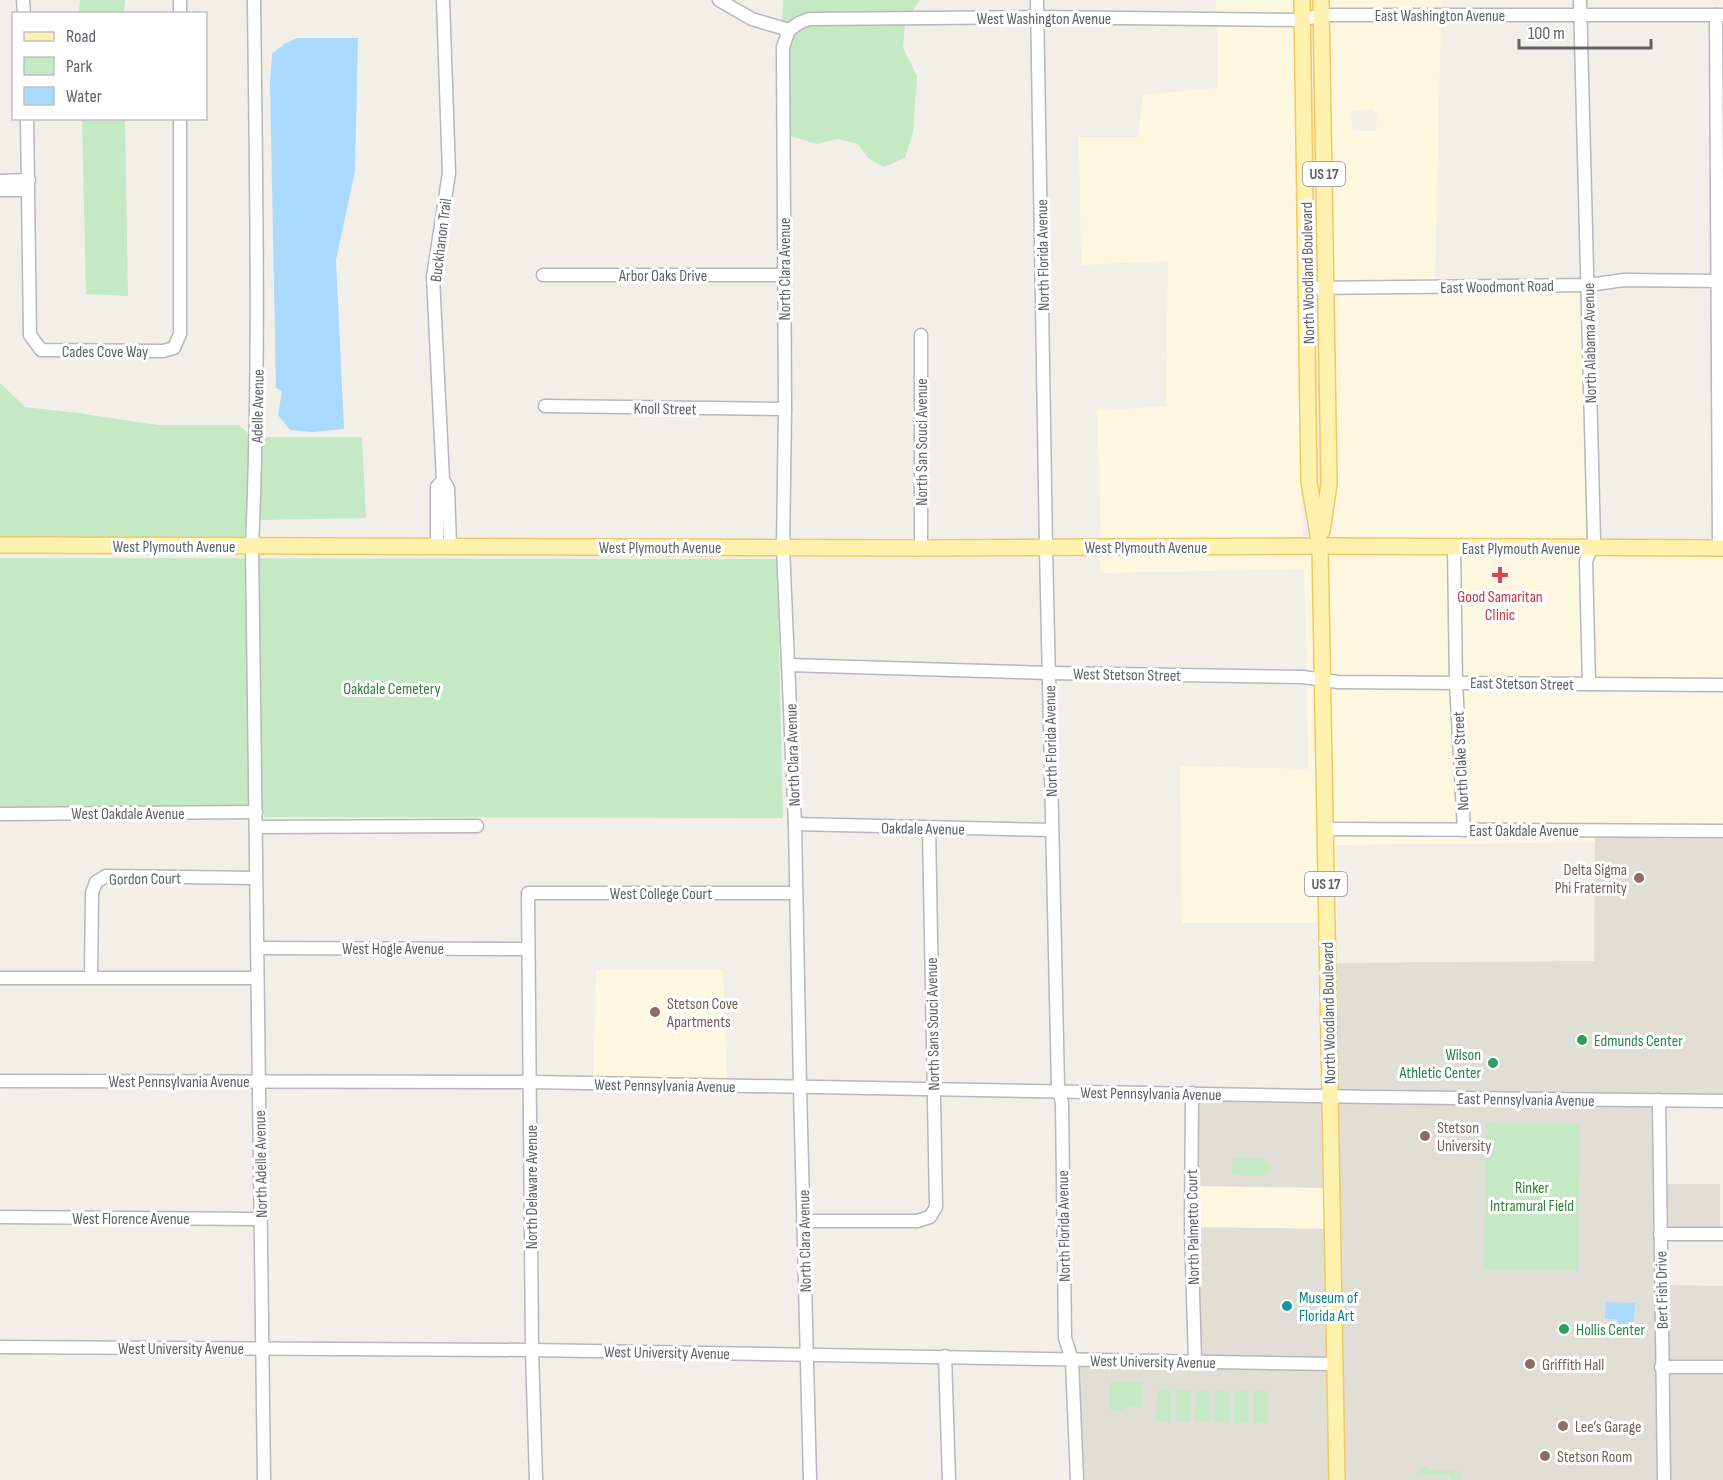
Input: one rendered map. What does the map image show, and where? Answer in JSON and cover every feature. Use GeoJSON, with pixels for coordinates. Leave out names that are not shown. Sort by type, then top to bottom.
{"type":"FeatureCollection","features":[{"type":"Feature","properties":{"kind":"main road","name":"North Woodland Boulevard"},"geometry":{"type":"LineString","coordinates":[[1302,0],[1310,482],[1320,546],[1337,1480]]}},
{"type":"Feature","properties":{"kind":"main road","name":"North Woodland Boulevard"},"geometry":{"type":"LineString","coordinates":[[1320,546],[1329,484],[1321,8]]}},
{"type":"Feature","properties":{"kind":"main road","name":"West Plymouth Avenue"},"geometry":{"type":"LineString","coordinates":[[0,545],[783,548],[1320,546]]}},
{"type":"Feature","properties":{"kind":"main road","name":"East Plymouth Avenue"},"geometry":{"type":"LineString","coordinates":[[1320,546],[1721,548]]}},
{"type":"Feature","properties":{"kind":"street","name":"Adelle Avenue"},"geometry":{"type":"LineString","coordinates":[[254,0],[258,329],[257,437],[252,546],[256,813]]}},
{"type":"Feature","properties":{"kind":"street","name":"Buckhanon Trail"},"geometry":{"type":"LineString","coordinates":[[443,0],[449,173],[433,277],[443,480],[447,488],[443,546]]}},
{"type":"Feature","properties":{"kind":"street"},"geometry":{"type":"LineString","coordinates":[[719,0],[752,19],[789,30]]}},
{"type":"Feature","properties":{"kind":"street","name":"North Florida Avenue"},"geometry":{"type":"LineString","coordinates":[[1037,0],[1058,1086],[1060,1091],[1065,1338],[1072,1360],[1077,1480]]}},
{"type":"Feature","properties":{"kind":"street","name":"North Alabama Avenue"},"geometry":{"type":"LineString","coordinates":[[1581,0],[1594,540],[1586,561],[1589,684]]}},
{"type":"Feature","properties":{"kind":"street","name":"East Washington Avenue"},"geometry":{"type":"LineString","coordinates":[[1302,20],[1321,8],[1581,16],[1720,15]]}},
{"type":"Feature","properties":{"kind":"street"},"geometry":{"type":"LineString","coordinates":[[1720,15],[1721,548]]}},
{"type":"Feature","properties":{"kind":"street","name":"West Washington Avenue"},"geometry":{"type":"LineString","coordinates":[[789,30],[809,19],[1037,17],[1302,20]]}},
{"type":"Feature","properties":{"kind":"street","name":"North Clara Avenue"},"geometry":{"type":"LineString","coordinates":[[789,30],[783,47],[785,409],[783,548],[795,824],[810,1480]]}},
{"type":"Feature","properties":{"kind":"street","name":"Cades Cove Way"},"geometry":{"type":"LineString","coordinates":[[27,120],[30,335],[41,351],[163,351],[174,348],[180,334],[180,120]]}},
{"type":"Feature","properties":{"kind":"street"},"geometry":{"type":"LineString","coordinates":[[0,181],[28,185]]}},
{"type":"Feature","properties":{"kind":"street"},"geometry":{"type":"LineString","coordinates":[[0,190],[28,185]]}},
{"type":"Feature","properties":{"kind":"street","name":"Arbor Oaks Drive"},"geometry":{"type":"LineString","coordinates":[[543,275],[783,275]]}},
{"type":"Feature","properties":{"kind":"street","name":"East Woodmont Road"},"geometry":{"type":"LineString","coordinates":[[1307,288],[1588,285],[1624,280],[1720,281]]}},
{"type":"Feature","properties":{"kind":"street","name":"North San Souci Avenue"},"geometry":{"type":"LineString","coordinates":[[921,335],[921,548]]}},
{"type":"Feature","properties":{"kind":"street","name":"Knoll Street"},"geometry":{"type":"LineString","coordinates":[[545,406],[785,409]]}},
{"type":"Feature","properties":{"kind":"street","name":"North Clake Street"},"geometry":{"type":"LineString","coordinates":[[1454,548],[1456,682],[1464,830]]}},
{"type":"Feature","properties":{"kind":"street","name":"West Stetson Street"},"geometry":{"type":"LineString","coordinates":[[788,665],[1050,673],[1303,677],[1322,680]]}},
{"type":"Feature","properties":{"kind":"street","name":"East Stetson Street"},"geometry":{"type":"LineString","coordinates":[[1322,680],[1338,682],[1723,685]]}},
{"type":"Feature","properties":{"kind":"street","name":"West Oakdale Avenue"},"geometry":{"type":"LineString","coordinates":[[0,814],[256,813]]}},
{"type":"Feature","properties":{"kind":"street","name":"North Adelle Avenue"},"geometry":{"type":"LineString","coordinates":[[256,813],[264,1480]]}},
{"type":"Feature","properties":{"kind":"street","name":"Oakdale Avenue"},"geometry":{"type":"LineString","coordinates":[[795,824],[1052,830]]}},
{"type":"Feature","properties":{"kind":"street"},"geometry":{"type":"LineString","coordinates":[[256,827],[477,826]]}},
{"type":"Feature","properties":{"kind":"street","name":"North Sans Souci Avenue"},"geometry":{"type":"LineString","coordinates":[[803,1221],[917,1221],[930,1217],[936,1207],[929,828]]}},
{"type":"Feature","properties":{"kind":"street","name":"East Oakdale Avenue"},"geometry":{"type":"LineString","coordinates":[[1325,829],[1723,831]]}},
{"type":"Feature","properties":{"kind":"street","name":"Gordon Court"},"geometry":{"type":"LineString","coordinates":[[91,978],[92,892],[96,882],[106,876],[256,878]]}},
{"type":"Feature","properties":{"kind":"street","name":"West College Court"},"geometry":{"type":"LineString","coordinates":[[528,893],[795,893]]}},
{"type":"Feature","properties":{"kind":"street","name":"North Delaware Avenue"},"geometry":{"type":"LineString","coordinates":[[528,893],[532,1350],[536,1480]]}},
{"type":"Feature","properties":{"kind":"street","name":"West Hogle Avenue"},"geometry":{"type":"LineString","coordinates":[[258,948],[527,949]]}},
{"type":"Feature","properties":{"kind":"street"},"geometry":{"type":"LineString","coordinates":[[0,978],[257,978]]}},
{"type":"Feature","properties":{"kind":"street","name":"West Pennsylvania Avenue"},"geometry":{"type":"LineString","coordinates":[[0,1081],[531,1082],[1329,1096]]}},
{"type":"Feature","properties":{"kind":"street","name":"North Palmetto Court"},"geometry":{"type":"LineString","coordinates":[[1192,1093],[1191,1227],[1195,1361]]}},
{"type":"Feature","properties":{"kind":"street","name":"East Pennsylvania Avenue"},"geometry":{"type":"LineString","coordinates":[[1329,1096],[1723,1101]]}},
{"type":"Feature","properties":{"kind":"street","name":"Bert Fish Drive"},"geometry":{"type":"LineString","coordinates":[[1659,1100],[1664,1480]]}},
{"type":"Feature","properties":{"kind":"street","name":"West Florence Avenue"},"geometry":{"type":"LineString","coordinates":[[0,1217],[261,1219]]}},
{"type":"Feature","properties":{"kind":"street"},"geometry":{"type":"LineString","coordinates":[[1660,1234],[1723,1234]]}},
{"type":"Feature","properties":{"kind":"street","name":"West University Avenue"},"geometry":{"type":"LineString","coordinates":[[0,1347],[532,1350],[1334,1364]]}},
{"type":"Feature","properties":{"kind":"street"},"geometry":{"type":"LineString","coordinates":[[945,1356],[949,1480]]}},
{"type":"Feature","properties":{"kind":"street"},"geometry":{"type":"LineString","coordinates":[[1661,1367],[1723,1367]]}},
{"type":"Feature","properties":{"kind":"shaded area"},"geometry":{"type":"Polygon","coordinates":[[[1216,0],[1294,0],[1294,15],[1216,14],[1216,0]]]}},
{"type":"Feature","properties":{"kind":"shaded area"},"geometry":{"type":"Polygon","coordinates":[[[1327,0],[1442,0],[1442,10],[1328,10],[1327,0]]]}},
{"type":"Feature","properties":{"kind":"shaded area"},"geometry":{"type":"Polygon","coordinates":[[[1328,20],[1441,21],[1435,282],[1330,283],[1328,20]],[[1373,109],[1353,110],[1351,114],[1353,131],[1376,131],[1377,114],[1373,109]]]}},
{"type":"Feature","properties":{"kind":"shaded area"},"geometry":{"type":"Polygon","coordinates":[[[1217,24],[1295,25],[1302,537],[1314,536],[1314,541],[1101,542],[1097,411],[1166,406],[1168,261],[1081,265],[1079,137],[1138,137],[1143,95],[1217,88],[1217,24]]]}},
{"type":"Feature","properties":{"kind":"shaded area"},"geometry":{"type":"Polygon","coordinates":[[[1584,290],[1586,543],[1325,541],[1326,534],[1330,534],[1331,294],[1584,290]]]}},
{"type":"Feature","properties":{"kind":"shaded area"},"geometry":{"type":"Polygon","coordinates":[[[1315,551],[1317,674],[1307,672],[1304,569],[1100,573],[1100,553],[1315,551]]]}},
{"type":"Feature","properties":{"kind":"shaded area"},"geometry":{"type":"Polygon","coordinates":[[[1324,551],[1450,553],[1451,677],[1326,675],[1324,551]]]}},
{"type":"Feature","properties":{"kind":"shaded area"},"geometry":{"type":"Polygon","coordinates":[[[1459,553],[1584,553],[1584,679],[1460,677],[1459,553]]]}},
{"type":"Feature","properties":{"kind":"shaded area"},"geometry":{"type":"Polygon","coordinates":[[[1593,553],[1723,554],[1723,680],[1593,679],[1591,562],[1593,553]]]}},
{"type":"Feature","properties":{"kind":"shaded area"},"geometry":{"type":"Polygon","coordinates":[[[1307,683],[1318,684],[1322,923],[1182,923],[1180,766],[1308,769],[1307,683]]]}},
{"type":"Feature","properties":{"kind":"shaded area"},"geometry":{"type":"Polygon","coordinates":[[[1327,685],[1452,688],[1459,825],[1330,824],[1327,685]]]}},
{"type":"Feature","properties":{"kind":"shaded area"},"geometry":{"type":"Polygon","coordinates":[[[1461,688],[1723,691],[1723,826],[1468,825],[1461,688]]]}},
{"type":"Feature","properties":{"kind":"shaded area","name":"Stetson University"},"geometry":{"type":"Polygon","coordinates":[[[1595,831],[1723,831],[1723,1101],[1659,1100],[1660,1184],[1720,1184],[1720,1234],[1660,1234],[1661,1285],[1723,1286],[1723,1480],[1077,1480],[1072,1360],[1195,1361],[1195,1227],[1330,1229],[1330,1188],[1191,1186],[1192,1093],[1329,1095],[1327,963],[1594,961],[1595,831]]]}},
{"type":"Feature","properties":{"kind":"shaded area"},"geometry":{"type":"Polygon","coordinates":[[[1330,834],[1723,836],[1723,841],[1336,845],[1337,923],[1331,923],[1330,834]]]}},
{"type":"Feature","properties":{"kind":"shaded area"},"geometry":{"type":"Polygon","coordinates":[[[596,970],[723,970],[727,1080],[593,1078],[596,970]]]}},
{"type":"Feature","properties":{"kind":"shaded area"},"geometry":{"type":"Polygon","coordinates":[[[1197,1099],[1325,1101],[1327,1229],[1196,1227],[1197,1099]]]}},
{"type":"Feature","properties":{"kind":"green space"},"geometry":{"type":"Polygon","coordinates":[[[80,0],[125,0],[124,12],[79,12],[80,0]]]}},
{"type":"Feature","properties":{"kind":"green space"},"geometry":{"type":"Polygon","coordinates":[[[783,0],[920,0],[911,13],[789,25],[782,23],[783,0]]]}},
{"type":"Feature","properties":{"kind":"green space"},"geometry":{"type":"Polygon","coordinates":[[[905,23],[903,48],[917,76],[913,132],[905,158],[884,167],[868,158],[858,144],[838,139],[816,144],[788,135],[788,48],[793,34],[810,24],[905,23]]]}},
{"type":"Feature","properties":{"kind":"green space"},"geometry":{"type":"Polygon","coordinates":[[[82,120],[125,120],[128,296],[86,294],[82,120]]]}},
{"type":"Feature","properties":{"kind":"green space"},"geometry":{"type":"Polygon","coordinates":[[[0,383],[25,407],[157,425],[239,425],[252,437],[248,541],[0,540],[0,383]]]}},
{"type":"Feature","properties":{"kind":"green space"},"geometry":{"type":"Polygon","coordinates":[[[261,437],[362,437],[366,518],[260,520],[261,437]]]}},
{"type":"Feature","properties":{"kind":"green space","name":"Oakdale Cemetery"},"geometry":{"type":"Polygon","coordinates":[[[0,558],[777,559],[783,818],[264,817],[263,807],[0,807],[0,558]]]}},
{"type":"Feature","properties":{"kind":"green space","name":"Rinker Intramural Field"},"geometry":{"type":"Polygon","coordinates":[[[1486,1123],[1580,1124],[1578,1270],[1484,1269],[1486,1123]]]}},
{"type":"Feature","properties":{"kind":"green space"},"geometry":{"type":"Polygon","coordinates":[[[1233,1158],[1264,1159],[1272,1168],[1261,1176],[1234,1175],[1232,1173],[1233,1158]]]}},
{"type":"Feature","properties":{"kind":"green space"},"geometry":{"type":"Polygon","coordinates":[[[1109,1382],[1142,1382],[1141,1407],[1109,1410],[1109,1382]]]}},
{"type":"Feature","properties":{"kind":"green space"},"geometry":{"type":"Polygon","coordinates":[[[1157,1390],[1171,1390],[1171,1422],[1156,1421],[1157,1390]]]}},
{"type":"Feature","properties":{"kind":"green space"},"geometry":{"type":"Polygon","coordinates":[[[1176,1390],[1191,1391],[1190,1422],[1176,1422],[1176,1390]]]}},
{"type":"Feature","properties":{"kind":"green space"},"geometry":{"type":"Polygon","coordinates":[[[1196,1391],[1210,1391],[1210,1422],[1195,1422],[1196,1391]]]}},
{"type":"Feature","properties":{"kind":"green space"},"geometry":{"type":"Polygon","coordinates":[[[1215,1391],[1230,1391],[1229,1423],[1214,1422],[1215,1391]]]}},
{"type":"Feature","properties":{"kind":"green space"},"geometry":{"type":"Polygon","coordinates":[[[1234,1391],[1249,1391],[1249,1423],[1234,1423],[1234,1391]]]}},
{"type":"Feature","properties":{"kind":"green space"},"geometry":{"type":"Polygon","coordinates":[[[1254,1391],[1268,1391],[1268,1423],[1253,1423],[1254,1391]]]}},
{"type":"Feature","properties":{"kind":"green space"},"geometry":{"type":"Polygon","coordinates":[[[1424,1466],[1431,1471],[1460,1471],[1462,1479],[1451,1480],[1450,1475],[1417,1475],[1424,1466]]]}},
{"type":"Feature","properties":{"kind":"water"},"geometry":{"type":"Polygon","coordinates":[[[297,38],[358,38],[355,171],[336,260],[344,429],[313,432],[290,430],[278,415],[282,391],[276,388],[270,83],[272,54],[284,44],[297,38]]]}},
{"type":"Feature","properties":{"kind":"water"},"geometry":{"type":"Polygon","coordinates":[[[1606,1302],[1635,1303],[1633,1335],[1617,1334],[1617,1319],[1605,1319],[1606,1302]]]}},
{"type":"Feature","properties":{"kind":"place","name":"Good Samaritan Clinic"},"geometry":{"type":"Point","coordinates":[1500,575]}},
{"type":"Feature","properties":{"kind":"place","name":"Delta Sigma Phi Fraternity"},"geometry":{"type":"Point","coordinates":[1639,878]}},
{"type":"Feature","properties":{"kind":"place","name":"Stetson Cove Apartments"},"geometry":{"type":"Point","coordinates":[655,1012]}},
{"type":"Feature","properties":{"kind":"place","name":"Edmunds Center"},"geometry":{"type":"Point","coordinates":[1582,1040]}},
{"type":"Feature","properties":{"kind":"place","name":"Wilson Athletic Center"},"geometry":{"type":"Point","coordinates":[1493,1063]}},
{"type":"Feature","properties":{"kind":"place","name":"Stetson University"},"geometry":{"type":"Point","coordinates":[1425,1136]}},
{"type":"Feature","properties":{"kind":"place","name":"Museum of Florida Art"},"geometry":{"type":"Point","coordinates":[1287,1306]}},
{"type":"Feature","properties":{"kind":"place","name":"Hollis Center"},"geometry":{"type":"Point","coordinates":[1564,1329]}},
{"type":"Feature","properties":{"kind":"place","name":"Griffith Hall"},"geometry":{"type":"Point","coordinates":[1530,1364]}},
{"type":"Feature","properties":{"kind":"place","name":"Lee’s Garage"},"geometry":{"type":"Point","coordinates":[1563,1426]}},
{"type":"Feature","properties":{"kind":"place","name":"Stetson Room"},"geometry":{"type":"Point","coordinates":[1545,1456]}}]}
